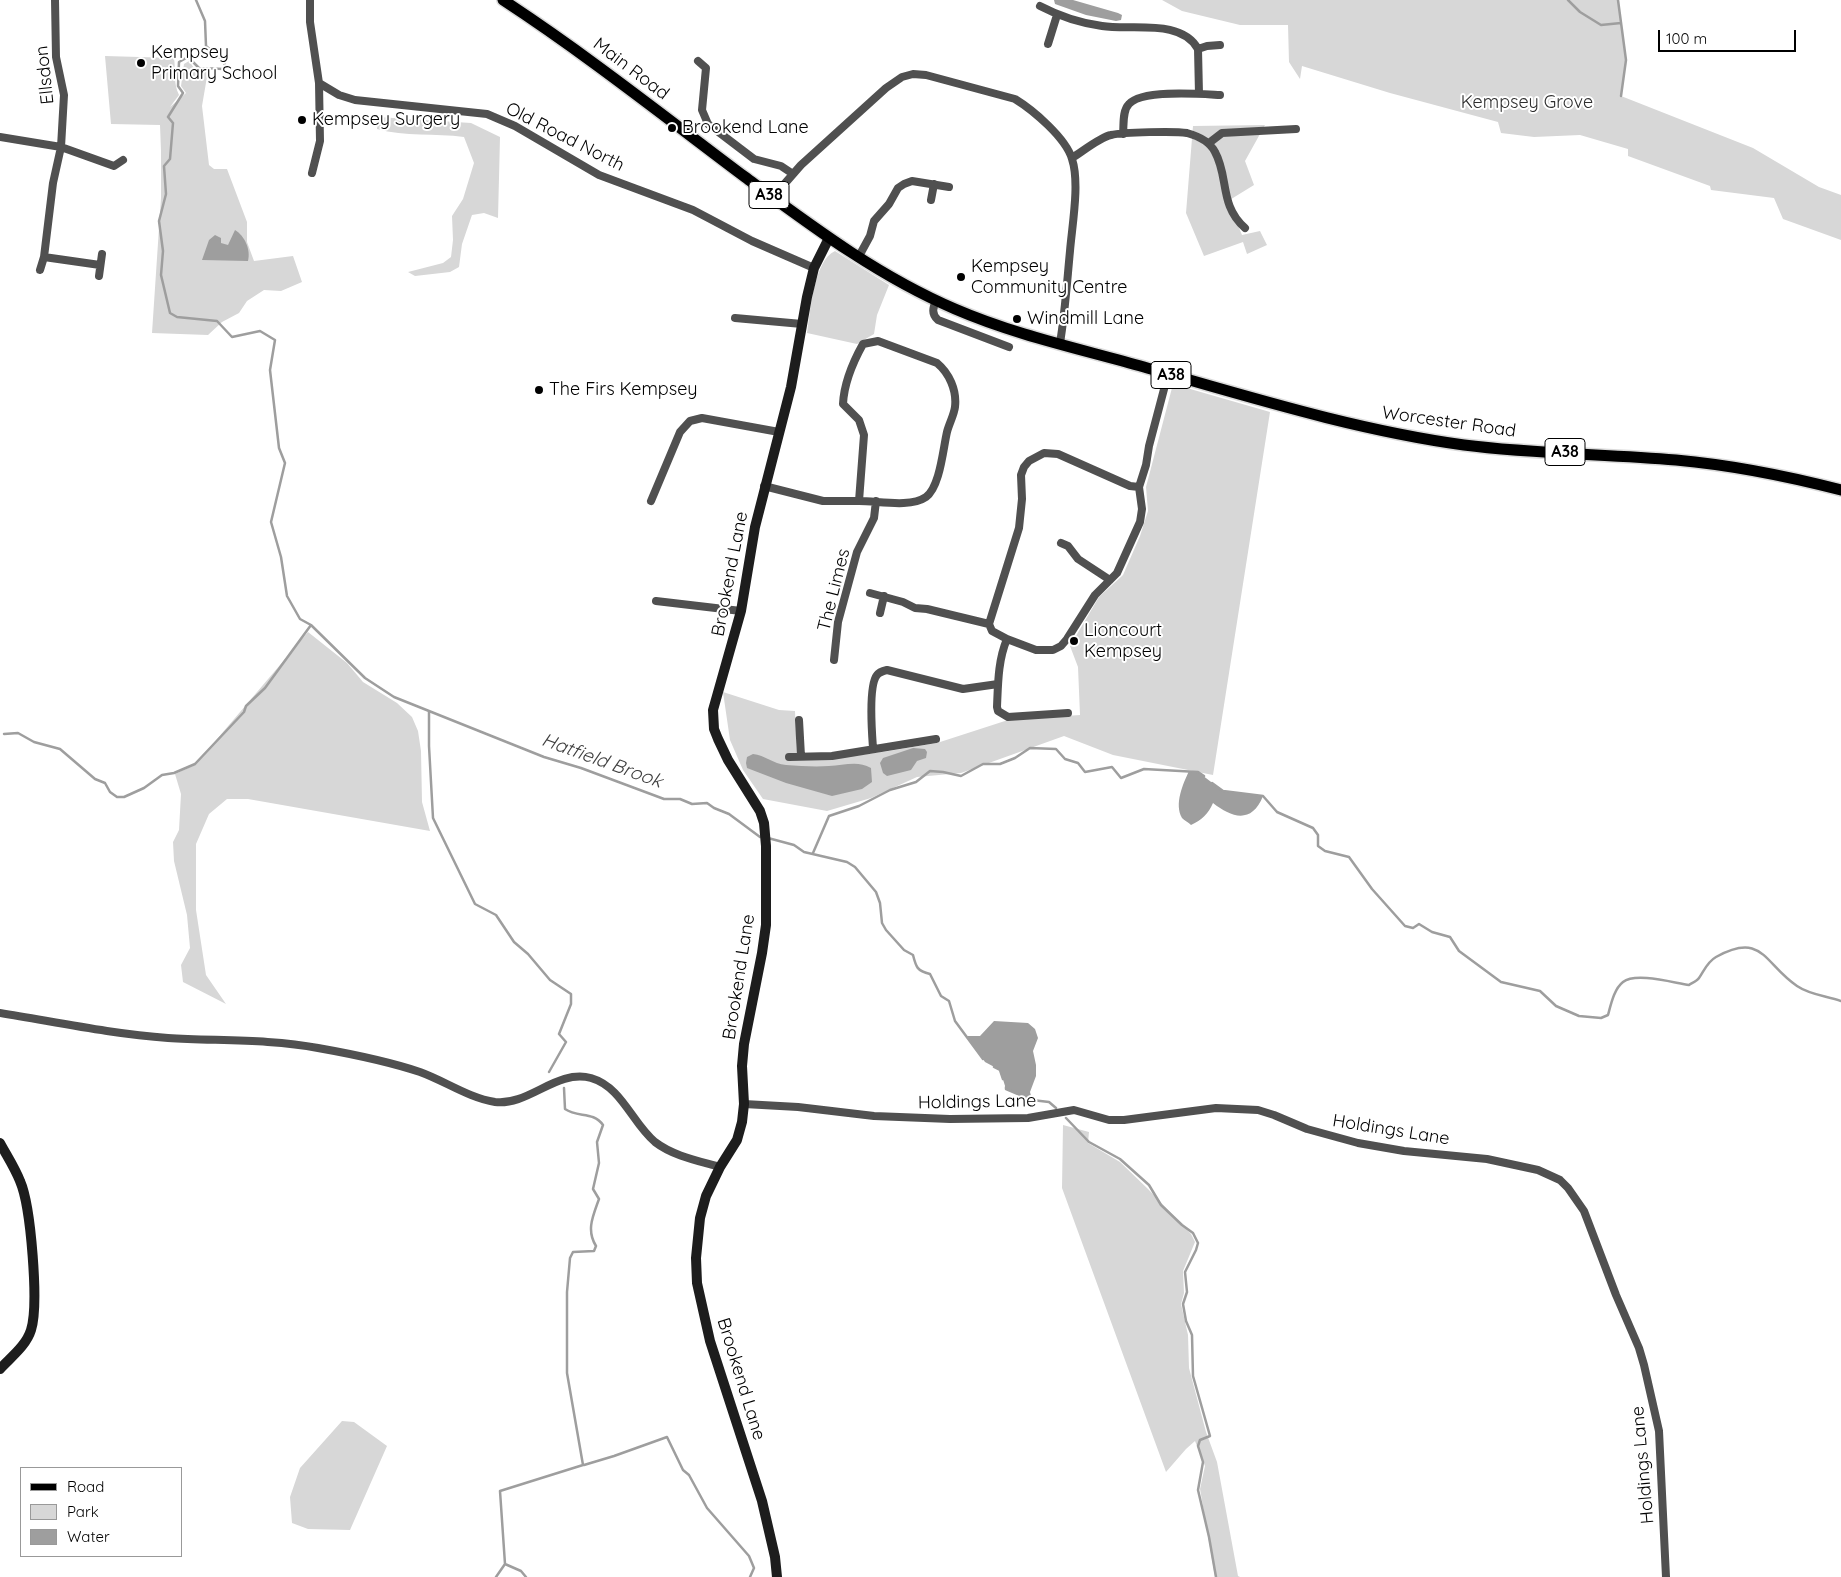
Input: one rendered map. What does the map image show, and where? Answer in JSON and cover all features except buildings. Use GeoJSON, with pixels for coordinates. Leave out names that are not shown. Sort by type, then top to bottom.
{"type":"FeatureCollection","features":[{"type":"Feature","properties":{"kind":"main road","name":"Main Road"},"geometry":{"type":"LineString","coordinates":[[503,0],[580,52],[773,198],[858,258],[936,300],[973,317],[1060,343]]}},
{"type":"Feature","properties":{"kind":"main road","name":"Worcester Road"},"geometry":{"type":"LineString","coordinates":[[1060,343],[1291,409],[1344,423],[1391,432],[1465,445],[1679,460],[1746,469],[1808,481],[1841,490]]}},
{"type":"Feature","properties":{"kind":"street","name":"Ellsdon"},"geometry":{"type":"LineString","coordinates":[[40,270],[44,257],[53,183],[61,147],[64,95],[56,56],[55,0]]}},
{"type":"Feature","properties":{"kind":"street"},"geometry":{"type":"LineString","coordinates":[[310,0],[310,22],[319,83],[320,141],[312,173]]}},
{"type":"Feature","properties":{"kind":"street"},"geometry":{"type":"LineString","coordinates":[[1040,6],[1057,15],[1104,27],[1166,29],[1178,32],[1192,40],[1198,49],[1199,94]]}},
{"type":"Feature","properties":{"kind":"street"},"geometry":{"type":"LineString","coordinates":[[1048,44],[1057,15]]}},
{"type":"Feature","properties":{"kind":"street"},"geometry":{"type":"LineString","coordinates":[[1198,49],[1220,45]]}},
{"type":"Feature","properties":{"kind":"street"},"geometry":{"type":"LineString","coordinates":[[698,61],[706,68],[702,110],[708,124],[754,159],[781,166],[793,174]]}},
{"type":"Feature","properties":{"kind":"street"},"geometry":{"type":"LineString","coordinates":[[773,198],[793,174],[886,88],[902,77],[913,74],[943,78],[1014,99],[1024,105],[1050,129],[1072,158],[1075,196],[1060,343]]}},
{"type":"Feature","properties":{"kind":"street","name":"Old Road North"},"geometry":{"type":"LineString","coordinates":[[319,83],[339,95],[355,100],[487,114],[515,126],[599,175],[693,210],[752,241],[814,268]]}},
{"type":"Feature","properties":{"kind":"street"},"geometry":{"type":"LineString","coordinates":[[1123,134],[1125,109],[1134,100],[1164,94],[1220,95]]}},
{"type":"Feature","properties":{"kind":"street"},"geometry":{"type":"LineString","coordinates":[[1209,143],[1222,133],[1296,129]]}},
{"type":"Feature","properties":{"kind":"street"},"geometry":{"type":"LineString","coordinates":[[1072,158],[1110,135],[1187,133],[1209,143],[1214,150],[1219,161],[1225,195],[1237,221],[1245,228]]}},
{"type":"Feature","properties":{"kind":"street"},"geometry":{"type":"LineString","coordinates":[[0,137],[61,147],[114,166],[123,160]]}},
{"type":"Feature","properties":{"kind":"street"},"geometry":{"type":"LineString","coordinates":[[858,258],[870,236],[874,221],[889,204],[898,188],[912,181],[949,187]]}},
{"type":"Feature","properties":{"kind":"street"},"geometry":{"type":"LineString","coordinates":[[930,200],[934,184]]}},
{"type":"Feature","properties":{"kind":"street","name":"Brookend Lane"},"geometry":{"type":"LineString","coordinates":[[777,1577],[775,1557],[762,1501],[710,1341],[697,1282],[696,1258],[700,1218],[706,1196],[720,1166],[737,1140],[742,1122],[744,1104],[742,1066],[744,1044],[766,925],[766,846],[764,823],[760,811],[728,760],[714,729],[713,715],[742,611],[755,527],[764,486],[791,388],[814,268],[829,238]]}},
{"type":"Feature","properties":{"kind":"street"},"geometry":{"type":"LineString","coordinates":[[98,276],[102,254]]}},
{"type":"Feature","properties":{"kind":"street"},"geometry":{"type":"LineString","coordinates":[[44,257],[100,265]]}},
{"type":"Feature","properties":{"kind":"street"},"geometry":{"type":"LineString","coordinates":[[936,300],[933,316],[938,320],[1009,347]]}},
{"type":"Feature","properties":{"kind":"street"},"geometry":{"type":"LineString","coordinates":[[734,318],[802,324]]}},
{"type":"Feature","properties":{"kind":"street"},"geometry":{"type":"LineString","coordinates":[[764,486],[823,501],[914,503],[928,496],[936,480],[947,431],[955,406],[953,386],[944,369],[937,363],[878,341],[863,344],[844,390],[844,404],[859,420],[864,435],[859,501]]}},
{"type":"Feature","properties":{"kind":"street"},"geometry":{"type":"LineString","coordinates":[[1139,487],[1130,486],[1058,454],[1044,452],[1029,460],[1021,475],[1022,499],[1019,528],[989,624],[992,631],[1007,639],[1044,651],[1053,650],[1061,646],[1067,639],[1095,595],[1117,573],[1140,522],[1142,509],[1139,487],[1168,374]]}},
{"type":"Feature","properties":{"kind":"street"},"geometry":{"type":"LineString","coordinates":[[651,501],[680,432],[690,421],[702,418],[779,432]]}},
{"type":"Feature","properties":{"kind":"street","name":"The Limes"},"geometry":{"type":"LineString","coordinates":[[834,660],[838,622],[856,552],[874,518],[876,501]]}},
{"type":"Feature","properties":{"kind":"street"},"geometry":{"type":"LineString","coordinates":[[1061,543],[1068,546],[1078,558],[1110,580]]}},
{"type":"Feature","properties":{"kind":"street"},"geometry":{"type":"LineString","coordinates":[[870,592],[904,602],[915,608],[927,609],[989,624]]}},
{"type":"Feature","properties":{"kind":"street"},"geometry":{"type":"LineString","coordinates":[[880,613],[884,596]]}},
{"type":"Feature","properties":{"kind":"street"},"geometry":{"type":"LineString","coordinates":[[656,601],[742,611]]}},
{"type":"Feature","properties":{"kind":"street"},"geometry":{"type":"LineString","coordinates":[[1007,639],[1002,651],[998,684],[998,711],[1004,717],[1068,712]]}},
{"type":"Feature","properties":{"kind":"street"},"geometry":{"type":"LineString","coordinates":[[873,748],[871,724],[873,683],[876,675],[881,671],[893,671],[963,689],[998,684]]}},
{"type":"Feature","properties":{"kind":"street"},"geometry":{"type":"LineString","coordinates":[[798,720],[801,756]]}},
{"type":"Feature","properties":{"kind":"street"},"geometry":{"type":"LineString","coordinates":[[789,757],[832,756],[936,739]]}},
{"type":"Feature","properties":{"kind":"street"},"geometry":{"type":"LineString","coordinates":[[0,1013],[126,1034],[304,1045],[351,1054],[418,1071],[480,1098],[497,1102],[515,1101],[570,1078],[590,1078],[611,1089],[648,1136],[657,1144],[674,1152],[720,1166]]}},
{"type":"Feature","properties":{"kind":"street","name":"Holdings Lane"},"geometry":{"type":"LineString","coordinates":[[744,1104],[798,1107],[874,1116],[950,1119],[1028,1118],[1074,1110],[1109,1120],[1124,1120],[1216,1108],[1258,1110],[1307,1129],[1358,1143],[1404,1151],[1487,1159],[1538,1170],[1552,1175],[1568,1188],[1584,1211],[1616,1295],[1639,1348],[1644,1365],[1659,1431],[1666,1577]]}},
{"type":"Feature","properties":{"kind":"street"},"geometry":{"type":"LineString","coordinates":[[0,1143],[20,1181],[26,1198],[30,1228],[34,1303],[33,1324],[27,1340],[0,1369]]}},
{"type":"Feature","properties":{"kind":"green space","name":"Kempsey Grove"},"geometry":{"type":"Polygon","coordinates":[[[1162,0],[1618,0],[1626,60],[1621,96],[1753,148],[1819,187],[1841,195],[1841,240],[1783,219],[1774,198],[1711,190],[1710,186],[1628,156],[1628,149],[1580,135],[1534,137],[1501,133],[1498,122],[1390,93],[1302,66],[1300,79],[1289,62],[1288,25],[1240,25],[1182,11],[1162,0]]]}},
{"type":"Feature","properties":{"kind":"green space"},"geometry":{"type":"Polygon","coordinates":[[[105,56],[174,58],[175,81],[179,95],[170,107],[186,93],[181,86],[184,64],[189,61],[196,71],[208,71],[202,106],[209,165],[214,169],[227,169],[247,222],[247,242],[254,261],[293,256],[302,282],[281,291],[264,290],[247,301],[239,313],[222,322],[208,335],[152,333],[161,198],[160,125],[111,124],[105,56]]]}},
{"type":"Feature","properties":{"kind":"green space"},"geometry":{"type":"Polygon","coordinates":[[[378,117],[471,123],[500,137],[498,218],[484,213],[472,215],[462,244],[459,267],[450,272],[415,276],[408,272],[443,263],[451,257],[453,240],[452,216],[463,199],[474,163],[464,137],[409,134],[377,129],[378,117]]]}},
{"type":"Feature","properties":{"kind":"green space"},"geometry":{"type":"Polygon","coordinates":[[[1265,125],[1245,161],[1254,185],[1228,201],[1242,235],[1260,231],[1267,245],[1247,254],[1243,242],[1204,256],[1186,213],[1193,126],[1265,125]]]}},
{"type":"Feature","properties":{"kind":"green space"},"geometry":{"type":"Polygon","coordinates":[[[835,251],[889,285],[877,315],[874,334],[857,344],[807,333],[814,287],[818,275],[828,256],[835,251]]]}},
{"type":"Feature","properties":{"kind":"green space"},"geometry":{"type":"Polygon","coordinates":[[[1173,384],[1270,412],[1213,775],[1113,755],[1064,736],[961,773],[917,777],[871,798],[827,811],[763,799],[743,770],[730,740],[723,692],[779,710],[795,711],[797,758],[832,759],[889,751],[937,743],[1008,720],[1080,715],[1078,667],[1070,646],[1099,597],[1123,575],[1140,536],[1148,511],[1146,487],[1173,384]]]}},
{"type":"Feature","properties":{"kind":"green space"},"geometry":{"type":"Polygon","coordinates":[[[308,632],[347,663],[363,682],[397,703],[412,717],[418,731],[421,751],[422,802],[430,831],[248,799],[227,799],[209,814],[196,844],[196,910],[206,975],[226,1004],[183,982],[181,965],[190,948],[187,915],[174,861],[173,842],[179,830],[181,794],[175,774],[195,765],[308,632]]]}},
{"type":"Feature","properties":{"kind":"green space"},"geometry":{"type":"Polygon","coordinates":[[[1063,1125],[1089,1132],[1088,1143],[1120,1162],[1191,1234],[1195,1242],[1183,1271],[1184,1293],[1181,1304],[1188,1335],[1189,1368],[1206,1432],[1217,1462],[1238,1576],[1240,1577],[1215,1577],[1200,1489],[1205,1466],[1195,1441],[1166,1472],[1062,1188],[1063,1125]]]}},
{"type":"Feature","properties":{"kind":"green space"},"geometry":{"type":"Polygon","coordinates":[[[342,1421],[354,1422],[387,1446],[350,1530],[308,1529],[292,1523],[290,1497],[300,1468],[342,1421]]]}},
{"type":"Feature","properties":{"kind":"water"},"geometry":{"type":"Polygon","coordinates":[[[1054,0],[1073,0],[1118,13],[1122,15],[1121,20],[1116,21],[1086,15],[1055,4],[1054,0]]]}},
{"type":"Feature","properties":{"kind":"water"},"geometry":{"type":"Polygon","coordinates":[[[235,230],[242,236],[246,244],[249,252],[248,261],[202,260],[209,240],[215,235],[221,238],[221,243],[228,245],[235,230]]]}},
{"type":"Feature","properties":{"kind":"water"},"geometry":{"type":"Polygon","coordinates":[[[913,748],[925,749],[927,752],[926,758],[917,761],[911,770],[887,776],[883,773],[880,763],[883,758],[913,748]]]}},
{"type":"Feature","properties":{"kind":"water"},"geometry":{"type":"Polygon","coordinates":[[[753,754],[786,765],[834,766],[860,764],[871,768],[872,782],[862,789],[832,796],[786,783],[747,768],[747,757],[753,754]]]}},
{"type":"Feature","properties":{"kind":"water"},"geometry":{"type":"Polygon","coordinates":[[[1189,771],[1198,772],[1223,791],[1263,796],[1253,811],[1241,816],[1227,812],[1213,803],[1204,816],[1191,825],[1182,818],[1179,807],[1180,794],[1189,771]]]}},
{"type":"Feature","properties":{"kind":"water"},"geometry":{"type":"Polygon","coordinates":[[[994,1021],[1028,1023],[1035,1029],[1038,1038],[1033,1051],[1036,1076],[1030,1092],[1032,1100],[1006,1089],[1000,1070],[985,1062],[967,1036],[980,1036],[994,1021]]]}},
{"type":"Feature","properties":{"kind":"waterway","name":"Hatfield Brook"},"geometry":{"type":"LineString","coordinates":[[196,0],[205,21],[206,46],[225,62],[224,69],[199,68],[188,57],[179,62],[178,86],[183,93],[168,117],[173,123],[170,159],[164,166],[166,194],[159,221],[163,251],[161,275],[170,313],[177,317],[217,321],[232,337],[260,331],[275,340],[270,370],[279,448],[285,463],[271,522],[281,557],[287,596],[300,619],[311,625],[365,678],[394,697],[544,757],[581,768],[664,799],[680,799],[692,804],[707,803],[729,814],[760,837]]}},
{"type":"Feature","properties":{"kind":"waterway"},"geometry":{"type":"LineString","coordinates":[[1568,0],[1580,12],[1601,25],[1621,23]]}},
{"type":"Feature","properties":{"kind":"waterway"},"geometry":{"type":"LineString","coordinates":[[1618,0],[1626,60],[1621,96]]}},
{"type":"Feature","properties":{"kind":"waterway"},"geometry":{"type":"LineString","coordinates":[[4,734],[18,733],[34,742],[60,749],[95,779],[105,783],[110,792],[117,797],[124,797],[144,788],[162,775],[174,773],[195,764],[244,712],[246,706],[265,688],[311,625]]}},
{"type":"Feature","properties":{"kind":"waterway","name":"Hatfield Brook"},"geometry":{"type":"LineString","coordinates":[[429,711],[433,818],[475,904],[496,915],[514,942],[528,954],[550,980],[571,994],[571,1004],[559,1034],[566,1042],[549,1072]]}},
{"type":"Feature","properties":{"kind":"waterway"},"geometry":{"type":"LineString","coordinates":[[813,853],[829,816],[859,806],[890,790],[916,782],[930,771],[961,776],[983,764],[1000,764],[1015,758],[1030,748],[1056,749],[1065,759],[1078,763],[1085,772],[1112,767],[1121,778],[1144,769],[1198,772],[1204,776]]}},
{"type":"Feature","properties":{"kind":"waterway"},"geometry":{"type":"LineString","coordinates":[[1212,783],[1223,791],[1263,796],[1277,812],[1313,828],[1318,835],[1318,846],[1325,851],[1349,857],[1372,889],[1405,926],[1413,928],[1419,924],[1432,932],[1450,937],[1459,951],[1501,982],[1540,991],[1556,1006],[1579,1016],[1601,1018],[1608,1015],[1617,989],[1623,982],[1629,979],[1646,978],[1689,985],[1698,979],[1713,959],[1732,950],[1744,947],[1754,949],[1762,954],[1786,977],[1802,989],[1841,1001]]}},
{"type":"Feature","properties":{"kind":"waterway","name":"Hatfield Brook"},"geometry":{"type":"LineString","coordinates":[[768,838],[794,845],[804,852],[847,862],[855,867],[876,892],[880,903],[882,923],[886,930],[904,950],[913,955],[916,965],[920,970],[930,974],[941,996],[949,1001],[955,1021],[983,1059]]}},
{"type":"Feature","properties":{"kind":"waterway","name":"Hatfield Brook"},"geometry":{"type":"LineString","coordinates":[[994,1067],[1000,1070],[1003,1079]]}},
{"type":"Feature","properties":{"kind":"waterway","name":"Hatfield Brook"},"geometry":{"type":"LineString","coordinates":[[1006,1087],[1006,1089],[1032,1100],[1049,1102],[1056,1108]]}},
{"type":"Feature","properties":{"kind":"waterway","name":"Hatfield Brook"},"geometry":{"type":"LineString","coordinates":[[496,1577],[505,1564],[500,1491],[583,1465],[567,1373],[567,1292],[570,1258],[573,1252],[594,1251],[596,1246],[591,1229],[599,1199],[593,1189],[599,1163],[597,1142],[603,1125],[595,1118],[565,1109],[564,1088]]}},
{"type":"Feature","properties":{"kind":"waterway","name":"Hatfield Brook"},"geometry":{"type":"LineString","coordinates":[[1066,1118],[1089,1142],[1120,1159],[1149,1185],[1161,1205],[1193,1233],[1198,1243],[1185,1272],[1187,1292],[1183,1304],[1186,1321],[1192,1335],[1193,1376],[1210,1436],[1200,1440],[1198,1446],[1203,1462],[1198,1490],[1216,1577]]}},
{"type":"Feature","properties":{"kind":"waterway"},"geometry":{"type":"LineString","coordinates":[[584,1465],[667,1437],[683,1470],[689,1475],[707,1508],[749,1556],[754,1568],[750,1577]]}},
{"type":"Feature","properties":{"kind":"waterway"},"geometry":{"type":"LineString","coordinates":[[505,1564],[521,1571],[526,1577]]}},
{"type":"Feature","properties":{"kind":"place","name":"Kempsey Primary School"},"geometry":{"type":"Point","coordinates":[141,63]}},
{"type":"Feature","properties":{"kind":"place","name":"Kempsey Surgery"},"geometry":{"type":"Point","coordinates":[302,120]}},
{"type":"Feature","properties":{"kind":"place","name":"Brookend Lane"},"geometry":{"type":"Point","coordinates":[672,128]}},
{"type":"Feature","properties":{"kind":"place","name":"Kempsey Community Centre"},"geometry":{"type":"Point","coordinates":[961,277]}},
{"type":"Feature","properties":{"kind":"place","name":"Windmill Lane"},"geometry":{"type":"Point","coordinates":[1017,319]}},
{"type":"Feature","properties":{"kind":"place","name":"The Firs Kempsey"},"geometry":{"type":"Point","coordinates":[539,390]}},
{"type":"Feature","properties":{"kind":"place","name":"Lioncourt Kempsey"},"geometry":{"type":"Point","coordinates":[1074,641]}}]}
